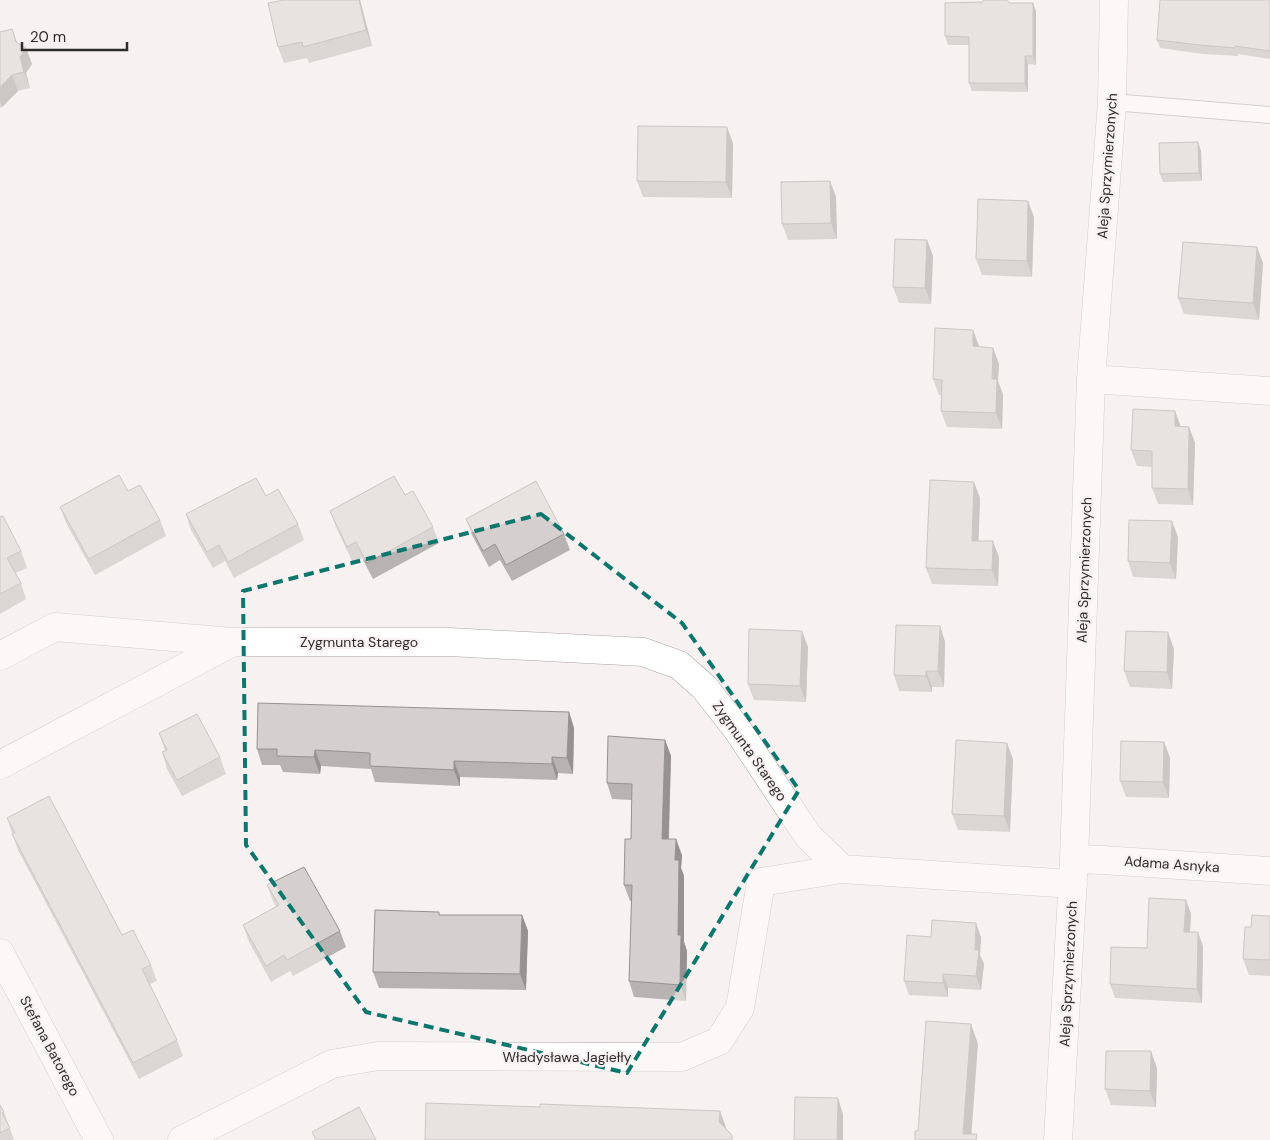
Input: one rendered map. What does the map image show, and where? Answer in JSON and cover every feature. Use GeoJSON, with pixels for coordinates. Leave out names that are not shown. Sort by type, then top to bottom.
{"type":"FeatureCollection","features":[{"type":"Feature","properties":{"kind":"street","name":"Aleja Sprzymierzonych"},"geometry":{"type":"LineString","coordinates":[[1058,1140],[1073,872],[1091,379],[1112,102],[1114,0]]}},
{"type":"Feature","properties":{"kind":"street"},"geometry":{"type":"LineString","coordinates":[[1091,379],[1270,391]]}},
{"type":"Feature","properties":{"kind":"street","name":"Zygmunta Starego"},"geometry":{"type":"LineString","coordinates":[[0,656],[55,627],[233,642],[449,642],[643,652],[679,665],[704,687],[737,729],[808,836],[842,869]]}},
{"type":"Feature","properties":{"kind":"street","name":"Zygmunta Starego"},"geometry":{"type":"LineString","coordinates":[[0,765],[233,642]]}},
{"type":"Feature","properties":{"kind":"street","name":"Adama Asnyka"},"geometry":{"type":"LineString","coordinates":[[1073,872],[1102,860],[1270,870]]}},
{"type":"Feature","properties":{"kind":"street"},"geometry":{"type":"LineString","coordinates":[[842,869],[1073,872]]}},
{"type":"Feature","properties":{"kind":"street","name":"Władysława Jagiełły"},"geometry":{"type":"LineString","coordinates":[[182,1140],[332,1064],[378,1056],[682,1057],[719,1041],[740,1008],[761,882],[842,869]]}},
{"type":"Feature","properties":{"kind":"street","name":"Stefana Batorego"},"geometry":{"type":"LineString","coordinates":[[0,953],[100,1140]]}},
{"type":"Feature","properties":{"kind":"lane"},"geometry":{"type":"LineString","coordinates":[[1112,102],[1270,115]]}},
{"type":"Feature","properties":{"kind":"highlighted area"},"geometry":{"type":"Polygon","coordinates":[[[541,514],[682,623],[799,790],[627,1073],[366,1012],[246,845],[243,591],[541,514]]]}},
{"type":"Feature","properties":{"kind":"building"},"geometry":{"type":"Polygon","coordinates":[[[284,0],[359,0],[366,30],[303,47],[302,42],[278,47],[268,3],[284,0]]]}},
{"type":"Feature","properties":{"kind":"building"},"geometry":{"type":"Polygon","coordinates":[[[984,0],[1033,3],[1033,56],[1025,56],[1025,83],[969,83],[969,37],[945,36],[945,3],[982,2],[984,0]]]}},
{"type":"Feature","properties":{"kind":"building"},"geometry":{"type":"Polygon","coordinates":[[[1160,0],[1270,0],[1270,51],[1235,46],[1235,48],[1157,40],[1160,0]]]}},
{"type":"Feature","properties":{"kind":"building"},"geometry":{"type":"Polygon","coordinates":[[[12,29],[16,42],[26,48],[20,57],[24,72],[12,75],[0,87],[0,32],[12,29]]]}},
{"type":"Feature","properties":{"kind":"building"},"geometry":{"type":"Polygon","coordinates":[[[638,126],[727,127],[726,182],[637,181],[638,126]]]}},
{"type":"Feature","properties":{"kind":"building"},"geometry":{"type":"Polygon","coordinates":[[[1198,142],[1199,173],[1160,174],[1159,143],[1198,142]]]}},
{"type":"Feature","properties":{"kind":"building"},"geometry":{"type":"Polygon","coordinates":[[[830,181],[831,223],[782,224],[781,182],[830,181]]]}},
{"type":"Feature","properties":{"kind":"building"},"geometry":{"type":"Polygon","coordinates":[[[978,199],[1028,201],[1027,261],[976,259],[978,199]]]}},
{"type":"Feature","properties":{"kind":"building"},"geometry":{"type":"Polygon","coordinates":[[[895,239],[927,240],[925,288],[893,287],[895,239]]]}},
{"type":"Feature","properties":{"kind":"building"},"geometry":{"type":"Polygon","coordinates":[[[1183,242],[1257,247],[1253,303],[1178,298],[1183,242]]]}},
{"type":"Feature","properties":{"kind":"building"},"geometry":{"type":"Polygon","coordinates":[[[935,328],[973,330],[973,346],[993,348],[992,379],[997,379],[996,413],[941,411],[942,380],[933,379],[935,328]]]}},
{"type":"Feature","properties":{"kind":"building"},"geometry":{"type":"Polygon","coordinates":[[[1133,409],[1175,411],[1175,426],[1189,427],[1188,489],[1152,488],[1152,451],[1131,450],[1133,409]]]}},
{"type":"Feature","properties":{"kind":"building"},"geometry":{"type":"Polygon","coordinates":[[[119,475],[128,491],[140,485],[160,520],[89,559],[60,507],[119,475]]]}},
{"type":"Feature","properties":{"kind":"building"},"geometry":{"type":"Polygon","coordinates":[[[394,476],[405,495],[413,491],[433,527],[367,563],[356,542],[347,547],[330,511],[394,476]]]}},
{"type":"Feature","properties":{"kind":"building"},"geometry":{"type":"Polygon","coordinates":[[[256,478],[266,496],[278,489],[298,524],[228,562],[219,545],[207,552],[186,514],[256,478]]]}},
{"type":"Feature","properties":{"kind":"building"},"geometry":{"type":"Polygon","coordinates":[[[930,480],[974,482],[972,541],[993,541],[992,570],[926,568],[930,480]]]}},
{"type":"Feature","properties":{"kind":"building"},"geometry":{"type":"Polygon","coordinates":[[[536,481],[564,534],[506,565],[495,544],[483,551],[466,519],[536,481]]]}},
{"type":"Feature","properties":{"kind":"building"},"geometry":{"type":"Polygon","coordinates":[[[3,516],[21,551],[7,558],[21,583],[0,594],[0,517],[3,516]]]}},
{"type":"Feature","properties":{"kind":"building"},"geometry":{"type":"Polygon","coordinates":[[[1129,520],[1172,521],[1170,563],[1128,561],[1129,520]]]}},
{"type":"Feature","properties":{"kind":"building"},"geometry":{"type":"Polygon","coordinates":[[[896,625],[940,626],[938,671],[926,671],[926,676],[894,675],[896,625]]]}},
{"type":"Feature","properties":{"kind":"building"},"geometry":{"type":"Polygon","coordinates":[[[749,629],[802,631],[800,686],[748,684],[749,629]]]}},
{"type":"Feature","properties":{"kind":"building"},"geometry":{"type":"Polygon","coordinates":[[[1126,631],[1168,632],[1167,672],[1124,671],[1126,631]]]}},
{"type":"Feature","properties":{"kind":"building"},"geometry":{"type":"Polygon","coordinates":[[[258,703],[569,712],[567,758],[552,757],[552,764],[454,761],[454,770],[370,766],[370,753],[315,750],[314,757],[277,756],[277,749],[257,749],[258,703]]]}},
{"type":"Feature","properties":{"kind":"building"},"geometry":{"type":"Polygon","coordinates":[[[197,714],[220,757],[177,780],[162,752],[167,750],[159,733],[197,714]]]}},
{"type":"Feature","properties":{"kind":"building"},"geometry":{"type":"Polygon","coordinates":[[[608,736],[665,740],[662,839],[676,839],[675,860],[679,860],[678,935],[681,935],[680,985],[629,981],[632,885],[624,885],[625,839],[631,839],[632,784],[607,783],[608,736]]]}},
{"type":"Feature","properties":{"kind":"building"},"geometry":{"type":"Polygon","coordinates":[[[956,740],[1007,743],[1004,816],[952,814],[956,740]]]}},
{"type":"Feature","properties":{"kind":"building"},"geometry":{"type":"Polygon","coordinates":[[[1121,741],[1164,742],[1163,782],[1120,781],[1121,741]]]}},
{"type":"Feature","properties":{"kind":"building"},"geometry":{"type":"Polygon","coordinates":[[[49,796],[122,935],[133,930],[151,965],[142,969],[177,1040],[133,1063],[12,834],[15,833],[7,818],[49,796]]]}},
{"type":"Feature","properties":{"kind":"building"},"geometry":{"type":"Polygon","coordinates":[[[304,867],[340,931],[287,960],[284,955],[266,966],[243,925],[279,905],[267,885],[304,867]]]}},
{"type":"Feature","properties":{"kind":"building"},"geometry":{"type":"Polygon","coordinates":[[[1149,898],[1186,900],[1184,932],[1198,932],[1197,989],[1110,984],[1111,947],[1147,948],[1149,898]]]}},
{"type":"Feature","properties":{"kind":"building"},"geometry":{"type":"Polygon","coordinates":[[[375,910],[439,912],[439,915],[522,915],[520,974],[373,972],[375,910]]]}},
{"type":"Feature","properties":{"kind":"building"},"geometry":{"type":"Polygon","coordinates":[[[1252,915],[1270,916],[1270,960],[1243,959],[1245,927],[1251,927],[1252,915]]]}},
{"type":"Feature","properties":{"kind":"building"},"geometry":{"type":"Polygon","coordinates":[[[932,920],[976,923],[975,950],[979,950],[976,976],[943,974],[943,983],[904,981],[907,935],[931,937],[932,920]]]}},
{"type":"Feature","properties":{"kind":"building"},"geometry":{"type":"Polygon","coordinates":[[[926,1021],[971,1024],[963,1134],[977,1134],[976,1140],[915,1140],[915,1131],[918,1131],[926,1021]]]}},
{"type":"Feature","properties":{"kind":"building"},"geometry":{"type":"Polygon","coordinates":[[[1106,1051],[1151,1051],[1150,1091],[1105,1089],[1106,1051]]]}},
{"type":"Feature","properties":{"kind":"building"},"geometry":{"type":"Polygon","coordinates":[[[795,1097],[838,1098],[837,1140],[794,1140],[795,1097]]]}},
{"type":"Feature","properties":{"kind":"building"},"geometry":{"type":"Polygon","coordinates":[[[426,1103],[540,1107],[540,1104],[720,1111],[719,1122],[732,1135],[732,1140],[425,1140],[426,1103]]]}},
{"type":"Feature","properties":{"kind":"building"},"geometry":{"type":"Polygon","coordinates":[[[0,1105],[10,1128],[0,1133],[0,1105]]]}},
{"type":"Feature","properties":{"kind":"building"},"geometry":{"type":"Polygon","coordinates":[[[359,1107],[376,1140],[316,1140],[312,1132],[359,1107]]]}}]}
